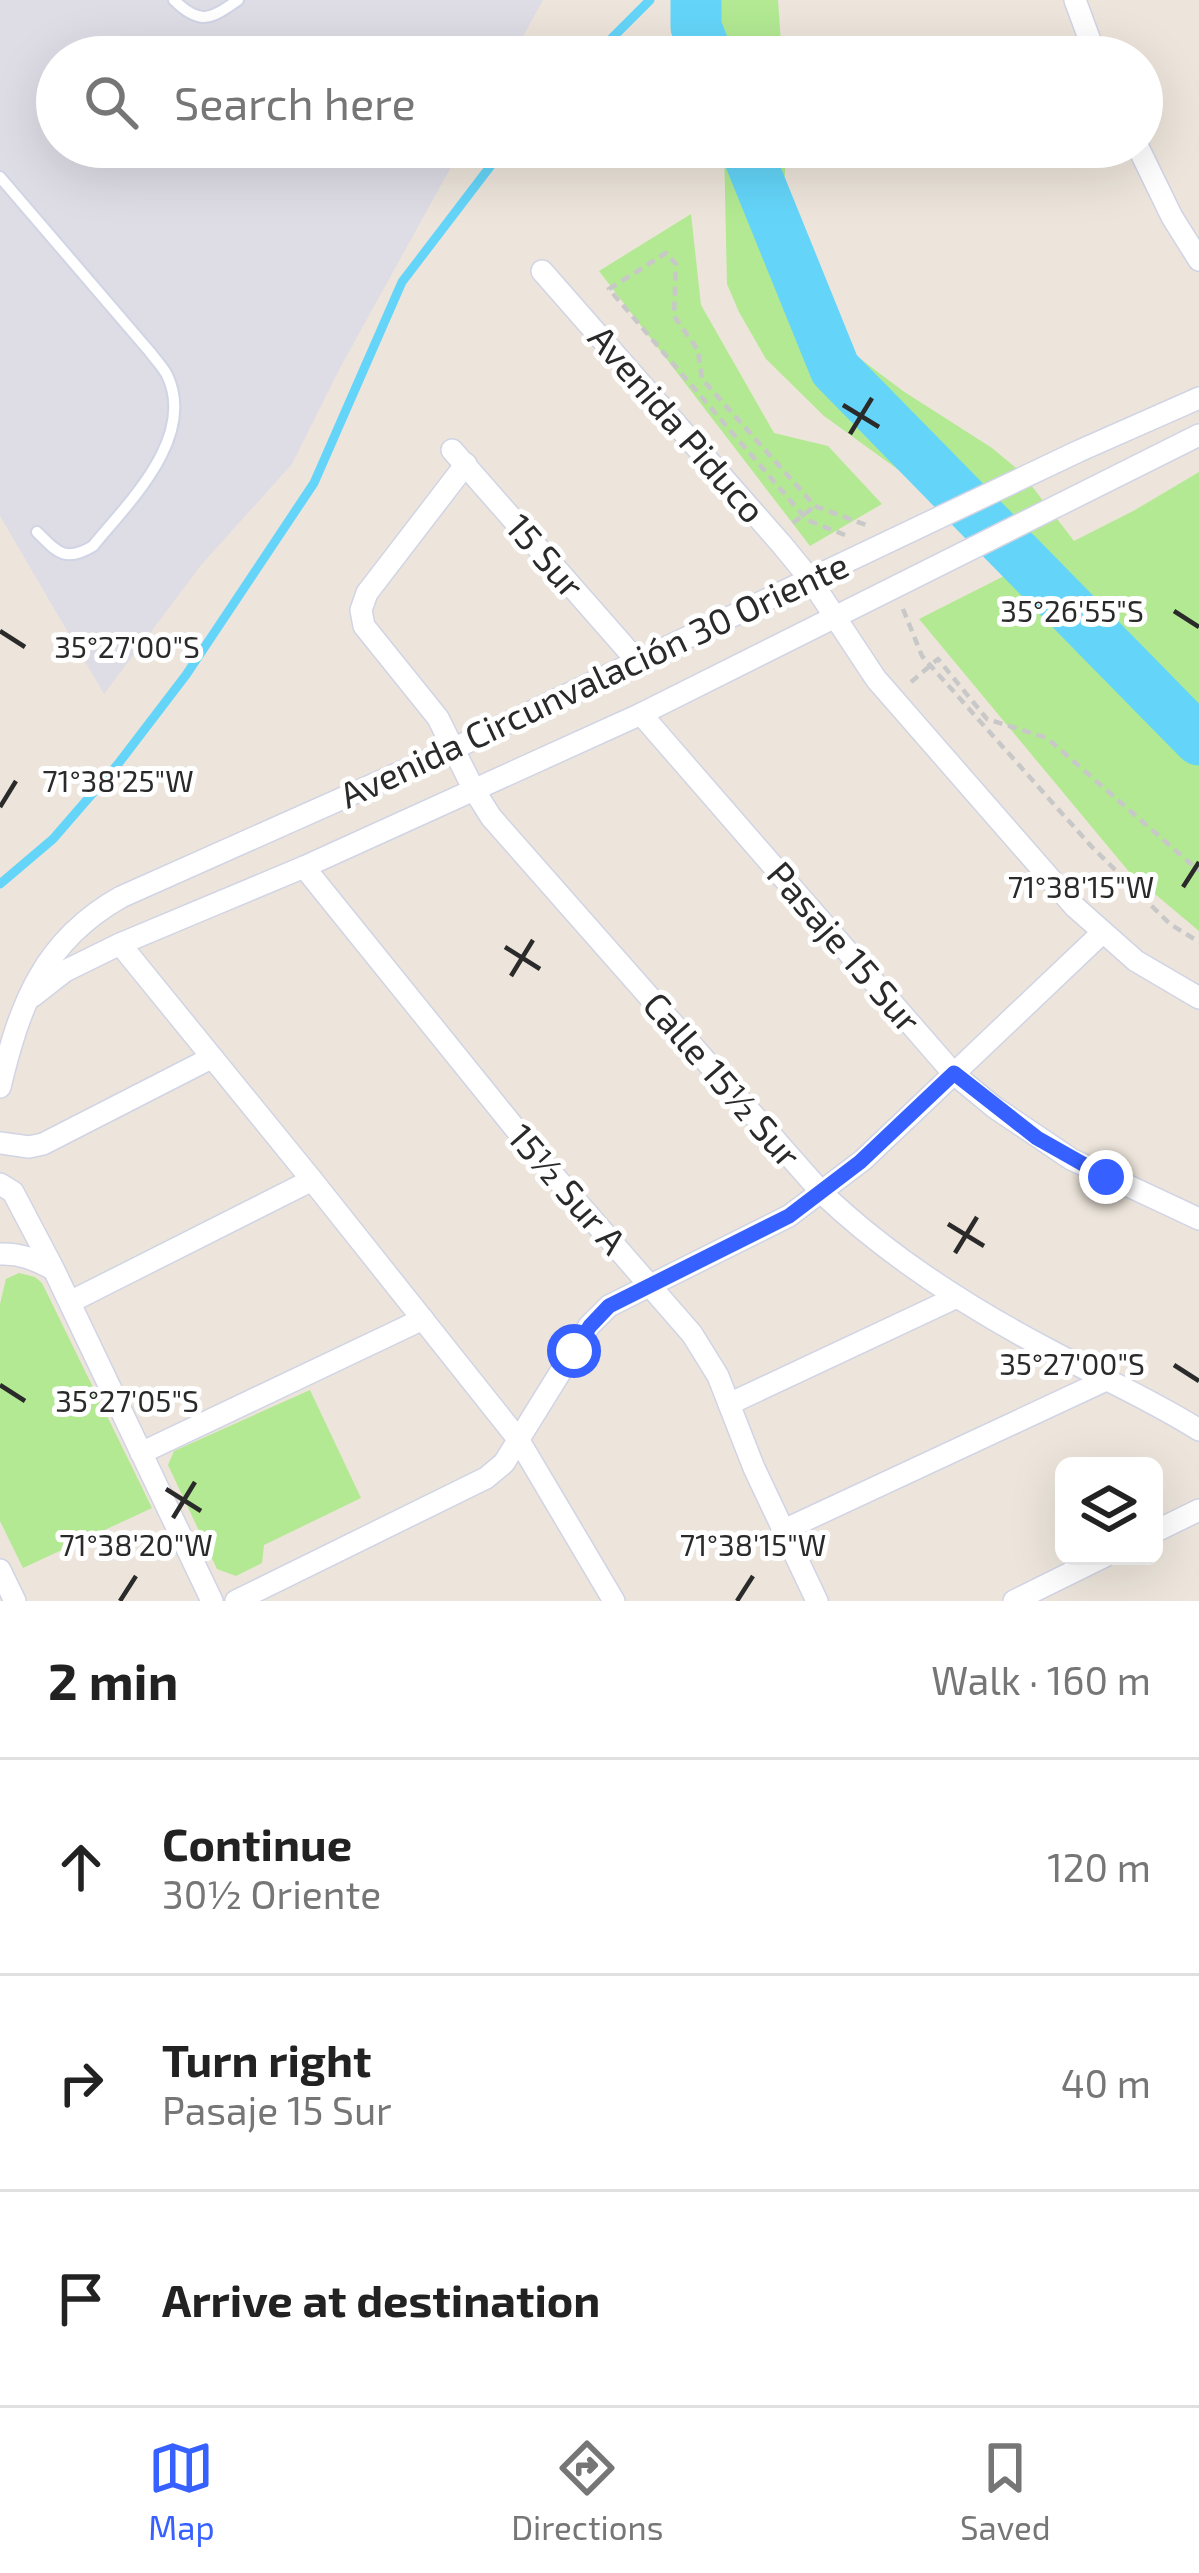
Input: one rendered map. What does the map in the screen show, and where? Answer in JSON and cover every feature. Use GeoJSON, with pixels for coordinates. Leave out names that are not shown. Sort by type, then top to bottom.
{"type":"FeatureCollection","features":[{"type":"Feature","properties":{"kind":"street"},"geometry":{"type":"LineString","coordinates":[[1075,0],[1088,36]]}},
{"type":"Feature","properties":{"kind":"street"},"geometry":{"type":"LineString","coordinates":[[1148,168],[1198,260]]}},
{"type":"Feature","properties":{"kind":"street","name":"Avenida Piduco"},"geometry":{"type":"LineString","coordinates":[[542,271],[810,579],[876,679],[1052,882],[1136,961],[1199,998]]}},
{"type":"Feature","properties":{"kind":"street","name":"Avenida Circunvalación 30 Oriente"},"geometry":{"type":"LineString","coordinates":[[0,1087],[24,1003],[66,939],[91,914],[1199,398]]}},
{"type":"Feature","properties":{"kind":"street","name":"Avenida Circunvalación 30 Oriente"},"geometry":{"type":"LineString","coordinates":[[24,1003],[65,971],[120,944],[304,867],[640,714],[1199,434]]}},
{"type":"Feature","properties":{"kind":"street","name":"15 Sur"},"geometry":{"type":"LineString","coordinates":[[459,457],[638,662]]}},
{"type":"Feature","properties":{"kind":"street","name":"Calle 15½ Sur"},"geometry":{"type":"LineString","coordinates":[[459,457],[367,592],[361,610],[364,626],[438,718],[473,790],[499,826],[823,1193],[871,1237],[1006,1327],[1199,1430]]}},
{"type":"Feature","properties":{"kind":"street","name":"Pasaje 15 Sur"},"geometry":{"type":"LineString","coordinates":[[640,714],[954,1073],[994,1107],[1071,1159],[1199,1219]]}},
{"type":"Feature","properties":{"kind":"street","name":"15½ Sur A"},"geometry":{"type":"LineString","coordinates":[[304,867],[499,1110],[703,1350],[817,1601]]}},
{"type":"Feature","properties":{"kind":"street"},"geometry":{"type":"LineString","coordinates":[[236,1601],[486,1478],[504,1463],[590,1326],[609,1306],[768,1228],[823,1193],[1102,933]]}},
{"type":"Feature","properties":{"kind":"street"},"geometry":{"type":"LineString","coordinates":[[120,944],[518,1439],[614,1601]]}},
{"type":"Feature","properties":{"kind":"street"},"geometry":{"type":"LineString","coordinates":[[0,1143],[43,1144],[211,1058]]}},
{"type":"Feature","properties":{"kind":"street"},"geometry":{"type":"LineString","coordinates":[[70,1303],[313,1180]]}},
{"type":"Feature","properties":{"kind":"street"},"geometry":{"type":"LineString","coordinates":[[0,1184],[13,1192],[54,1270],[212,1601]]}},
{"type":"Feature","properties":{"kind":"street"},"geometry":{"type":"LineString","coordinates":[[0,1254],[29,1257],[54,1270]]}},
{"type":"Feature","properties":{"kind":"street"},"geometry":{"type":"LineString","coordinates":[[729,1404],[957,1297]]}},
{"type":"Feature","properties":{"kind":"street"},"geometry":{"type":"LineString","coordinates":[[141,1453],[423,1319]]}},
{"type":"Feature","properties":{"kind":"street"},"geometry":{"type":"LineString","coordinates":[[782,1531],[1108,1379]]}},
{"type":"Feature","properties":{"kind":"street"},"geometry":{"type":"LineString","coordinates":[[1163,1528],[1199,1510]]}},
{"type":"Feature","properties":{"kind":"street"},"geometry":{"type":"LineString","coordinates":[[1014,1601],[1087,1565]]}},
{"type":"Feature","properties":{"kind":"street"},"geometry":{"type":"LineString","coordinates":[[0,1570],[15,1601]]}},
{"type":"Feature","properties":{"kind":"lane"},"geometry":{"type":"LineString","coordinates":[[174,0],[187,13],[201,18],[214,17],[238,0]]}},
{"type":"Feature","properties":{"kind":"lane"},"geometry":{"type":"LineString","coordinates":[[0,177],[158,363],[173,395],[167,442],[157,466],[93,546],[80,554],[64,554],[37,532]]}},
{"type":"Feature","properties":{"kind":"path"},"geometry":{"type":"LineString","coordinates":[[867,552],[845,536],[807,520],[609,290],[666,253],[676,264],[674,316],[698,350],[702,379],[815,506],[870,526]]}},
{"type":"Feature","properties":{"kind":"path"},"geometry":{"type":"LineString","coordinates":[[894,588],[922,656],[1091,846],[1170,924],[1199,942]]}},
{"type":"Feature","properties":{"kind":"path"},"geometry":{"type":"LineString","coordinates":[[876,679],[892,665],[910,683],[938,659],[987,718],[1047,738],[1199,871]]}},
{"type":"Feature","properties":{"kind":"shaded area"},"geometry":{"type":"Polygon","coordinates":[[[0,0],[543,0],[523,36],[36,36],[36,168],[450,168],[292,464],[202,564],[104,694],[0,516],[0,0]]]}},
{"type":"Feature","properties":{"kind":"green space"},"geometry":{"type":"Polygon","coordinates":[[[715,0],[778,0],[781,36],[719,36],[715,0]]]}},
{"type":"Feature","properties":{"kind":"green space"},"geometry":{"type":"Polygon","coordinates":[[[724,168],[785,168],[790,270],[842,345],[1021,472],[1074,541],[1199,472],[1199,931],[1130,873],[919,619],[1012,572],[900,471],[824,416],[766,359],[727,284],[724,168]]]}},
{"type":"Feature","properties":{"kind":"green space"},"geometry":{"type":"Polygon","coordinates":[[[691,214],[701,305],[774,433],[828,446],[882,504],[810,546],[599,271],[691,214]]]}},
{"type":"Feature","properties":{"kind":"green space"},"geometry":{"type":"Polygon","coordinates":[[[19,1273],[42,1283],[152,1508],[23,1568],[0,1521],[0,1304],[6,1279],[19,1273]]]}},
{"type":"Feature","properties":{"kind":"green space"},"geometry":{"type":"Polygon","coordinates":[[[310,1390],[361,1498],[264,1545],[262,1563],[236,1576],[217,1569],[168,1465],[174,1451],[310,1390]]]}},
{"type":"Feature","properties":{"kind":"waterway"},"geometry":{"type":"LineString","coordinates":[[614,36],[650,0]]}},
{"type":"Feature","properties":{"kind":"waterway"},"geometry":{"type":"LineString","coordinates":[[696,0],[700,36]]}},
{"type":"Feature","properties":{"kind":"waterway"},"geometry":{"type":"LineString","coordinates":[[0,884],[53,839],[186,675],[314,483],[402,282],[489,168]]}},
{"type":"Feature","properties":{"kind":"waterway"},"geometry":{"type":"LineString","coordinates":[[754,168],[835,369],[1199,740]]}},
{"type":"Feature","properties":{"kind":"route"},"geometry":{"type":"LineString","coordinates":[[574,1351],[609,1306],[768,1228],[823,1193],[954,1073],[1037,1138],[1106,1177]]}}]}
